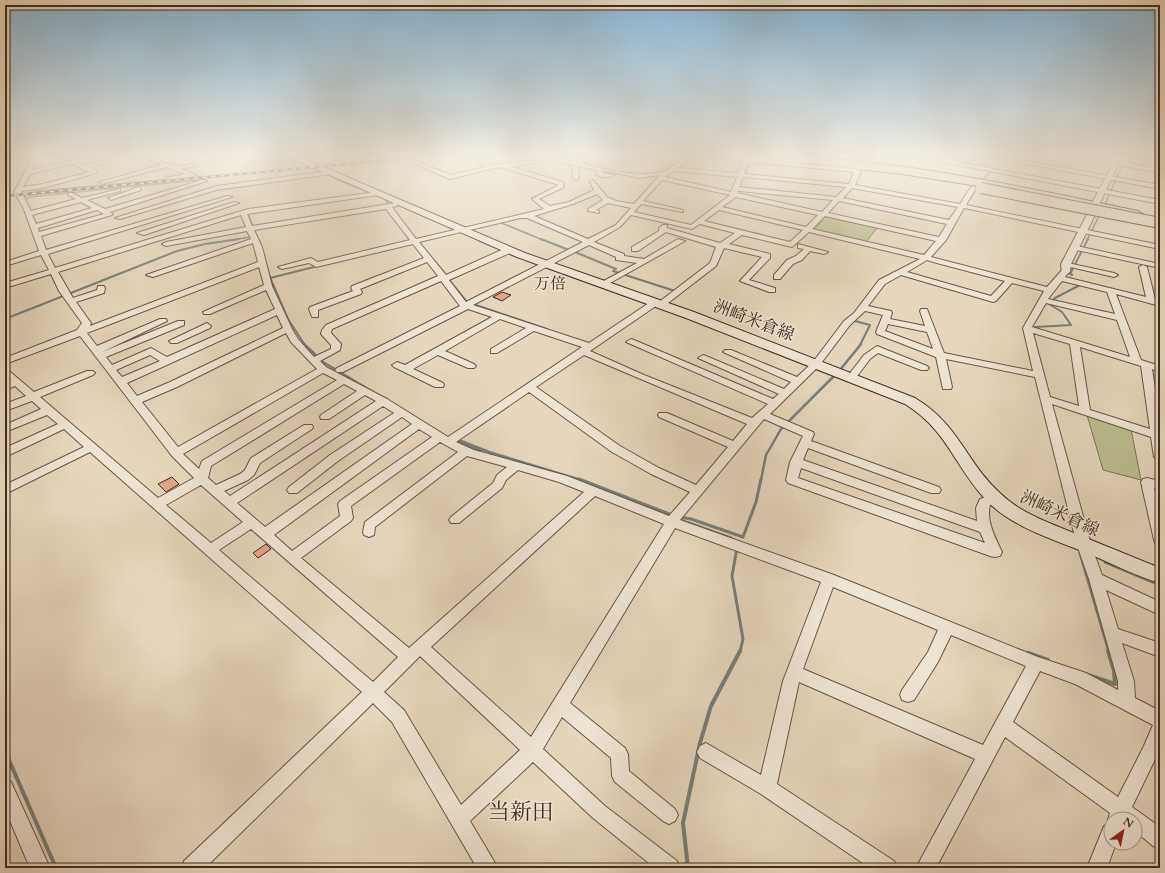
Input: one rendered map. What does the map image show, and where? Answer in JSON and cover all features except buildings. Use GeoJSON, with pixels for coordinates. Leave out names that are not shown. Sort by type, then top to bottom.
{"type":"FeatureCollection","features":[{"type":"Feature","properties":{"kind":"highway"},"geometry":{"type":"LineString","coordinates":[[1037,198],[1160,222]]}},
{"type":"Feature","properties":{"kind":"highway"},"geometry":{"type":"LineString","coordinates":[[1040,198],[1160,222]]}},
{"type":"Feature","properties":{"kind":"main road","name":"洲崎米倉線"},"geometry":{"type":"LineString","coordinates":[[381,198],[392,206],[462,230],[506,251],[658,304],[910,401],[932,414],[946,430],[985,488],[1013,513],[1086,550],[1160,576]]}},
{"type":"Feature","properties":{"kind":"street"},"geometry":{"type":"LineString","coordinates":[[20,198],[52,270],[68,297],[87,323],[81,331]]}},
{"type":"Feature","properties":{"kind":"street"},"geometry":{"type":"LineString","coordinates":[[77,198],[134,226],[149,242]]}},
{"type":"Feature","properties":{"kind":"street"},"geometry":{"type":"LineString","coordinates":[[28,214],[86,202],[97,198]]}},
{"type":"Feature","properties":{"kind":"street"},"geometry":{"type":"LineString","coordinates":[[43,214],[103,198]]}},
{"type":"Feature","properties":{"kind":"street"},"geometry":{"type":"LineString","coordinates":[[37,235],[136,198]]}},
{"type":"Feature","properties":{"kind":"street"},"geometry":{"type":"LineString","coordinates":[[33,226],[102,210],[144,198]]}},
{"type":"Feature","properties":{"kind":"street"},"geometry":{"type":"LineString","coordinates":[[118,218],[187,198]]}},
{"type":"Feature","properties":{"kind":"street"},"geometry":{"type":"LineString","coordinates":[[5,264],[227,198]]}},
{"type":"Feature","properties":{"kind":"street"},"geometry":{"type":"LineString","coordinates":[[230,198],[236,203],[252,228],[268,286],[294,340],[316,360],[322,368],[342,375],[365,391],[466,451],[563,479],[675,519],[738,546],[829,579],[1036,663],[1080,678],[1160,720]]}},
{"type":"Feature","properties":{"kind":"street"},"geometry":{"type":"LineString","coordinates":[[5,286],[52,270],[243,213],[350,198]]}},
{"type":"Feature","properties":{"kind":"street"},"geometry":{"type":"LineString","coordinates":[[537,198],[535,199],[548,209]]}},
{"type":"Feature","properties":{"kind":"street"},"geometry":{"type":"LineString","coordinates":[[282,267],[312,260],[316,265],[526,215],[571,203],[583,198]]}},
{"type":"Feature","properties":{"kind":"street"},"geometry":{"type":"LineString","coordinates":[[604,198],[614,204],[637,204],[681,211]]}},
{"type":"Feature","properties":{"kind":"street"},"geometry":{"type":"LineString","coordinates":[[157,504],[202,479],[206,464],[342,375],[468,304],[618,226],[643,198]]}},
{"type":"Feature","properties":{"kind":"street"},"geometry":{"type":"LineString","coordinates":[[629,213],[692,226],[718,208],[729,198]]}},
{"type":"Feature","properties":{"kind":"street"},"geometry":{"type":"LineString","coordinates":[[758,198],[823,214],[942,240]]}},
{"type":"Feature","properties":{"kind":"street"},"geometry":{"type":"LineString","coordinates":[[809,198],[838,200],[952,223]]}},
{"type":"Feature","properties":{"kind":"street"},"geometry":{"type":"LineString","coordinates":[[793,244],[840,198]]}},
{"type":"Feature","properties":{"kind":"street"},"geometry":{"type":"LineString","coordinates":[[917,198],[1160,247]]}},
{"type":"Feature","properties":{"kind":"street"},"geometry":{"type":"LineString","coordinates":[[459,819],[532,751],[675,519],[697,490],[758,419],[816,364],[848,323],[858,315],[882,282],[898,272],[913,267],[935,249],[969,198]]}},
{"type":"Feature","properties":{"kind":"street"},"geometry":{"type":"LineString","coordinates":[[1102,198],[1094,208],[1088,232],[1068,269],[1049,290],[1047,301],[1028,328],[1037,374],[1047,399],[1086,550],[1126,681],[1127,702]]}},
{"type":"Feature","properties":{"kind":"street"},"geometry":{"type":"LineString","coordinates":[[1140,198],[1160,202]]}},
{"type":"Feature","properties":{"kind":"street"},"geometry":{"type":"LineString","coordinates":[[597,212],[590,210],[607,201]]}},
{"type":"Feature","properties":{"kind":"street"},"geometry":{"type":"LineString","coordinates":[[141,233],[236,203]]}},
{"type":"Feature","properties":{"kind":"street"},"geometry":{"type":"LineString","coordinates":[[166,244],[252,228],[392,206],[429,259],[445,278],[462,304],[468,304],[586,349],[641,377],[758,419],[785,424],[809,434],[796,462],[792,480],[995,552],[985,529],[982,509],[984,502],[995,498]]}},
{"type":"Feature","properties":{"kind":"street"},"geometry":{"type":"LineString","coordinates":[[718,208],[926,257],[1049,290]]}},
{"type":"Feature","properties":{"kind":"street"},"geometry":{"type":"LineString","coordinates":[[526,215],[621,256],[619,258],[643,262]]}},
{"type":"Feature","properties":{"kind":"street"},"geometry":{"type":"LineString","coordinates":[[661,229],[670,222]]}},
{"type":"Feature","properties":{"kind":"street"},"geometry":{"type":"LineString","coordinates":[[699,222],[824,252]]}},
{"type":"Feature","properties":{"kind":"street"},"geometry":{"type":"LineString","coordinates":[[635,248],[663,232],[661,229]]}},
{"type":"Feature","properties":{"kind":"street"},"geometry":{"type":"LineString","coordinates":[[661,229],[678,232],[701,242],[767,256],[744,281],[772,290]]}},
{"type":"Feature","properties":{"kind":"street"},"geometry":{"type":"LineString","coordinates":[[715,240],[727,229]]}},
{"type":"Feature","properties":{"kind":"street"},"geometry":{"type":"LineString","coordinates":[[292,558],[347,518],[344,504],[658,304],[713,264],[722,246],[741,232]]}},
{"type":"Feature","properties":{"kind":"street"},"geometry":{"type":"LineString","coordinates":[[161,238],[173,251]]}},
{"type":"Feature","properties":{"kind":"street"},"geometry":{"type":"LineString","coordinates":[[150,275],[255,240]]}},
{"type":"Feature","properties":{"kind":"street"},"geometry":{"type":"LineString","coordinates":[[603,286],[681,241]]}},
{"type":"Feature","properties":{"kind":"street"},"geometry":{"type":"LineString","coordinates":[[645,243],[666,249]]}},
{"type":"Feature","properties":{"kind":"street"},"geometry":{"type":"LineString","coordinates":[[777,278],[790,262],[799,258],[809,248]]}},
{"type":"Feature","properties":{"kind":"street"},"geometry":{"type":"LineString","coordinates":[[1080,248],[1160,266]]}},
{"type":"Feature","properties":{"kind":"street"},"geometry":{"type":"LineString","coordinates":[[316,360],[335,350],[336,344],[326,334],[326,330],[329,327],[506,251]]}},
{"type":"Feature","properties":{"kind":"street"},"geometry":{"type":"LineString","coordinates":[[316,315],[313,309],[358,292],[355,288],[429,259]]}},
{"type":"Feature","properties":{"kind":"street"},"geometry":{"type":"LineString","coordinates":[[5,361],[262,263]]}},
{"type":"Feature","properties":{"kind":"street"},"geometry":{"type":"LineString","coordinates":[[1143,266],[1151,301]]}},
{"type":"Feature","properties":{"kind":"street"},"geometry":{"type":"LineString","coordinates":[[1068,269],[1114,275]]}},
{"type":"Feature","properties":{"kind":"street"},"geometry":{"type":"LineString","coordinates":[[1068,269],[1111,291],[1160,303]]}},
{"type":"Feature","properties":{"kind":"street"},"geometry":{"type":"LineString","coordinates":[[898,272],[993,299],[1011,279]]}},
{"type":"Feature","properties":{"kind":"street"},"geometry":{"type":"LineString","coordinates":[[207,312],[268,286]]}},
{"type":"Feature","properties":{"kind":"street"},"geometry":{"type":"LineString","coordinates":[[68,297],[101,291],[100,288]]}},
{"type":"Feature","properties":{"kind":"street"},"geometry":{"type":"LineString","coordinates":[[1111,291],[1121,318],[1142,364],[1158,436],[1160,457]]}},
{"type":"Feature","properties":{"kind":"street"},"geometry":{"type":"LineString","coordinates":[[1047,301],[1121,318]]}},
{"type":"Feature","properties":{"kind":"street"},"geometry":{"type":"LineString","coordinates":[[863,308],[888,313],[880,332],[940,355],[1037,374]]}},
{"type":"Feature","properties":{"kind":"street"},"geometry":{"type":"LineString","coordinates":[[120,382],[280,310]]}},
{"type":"Feature","properties":{"kind":"street"},"geometry":{"type":"LineString","coordinates":[[924,311],[940,355],[947,386]]}},
{"type":"Feature","properties":{"kind":"street"},"geometry":{"type":"LineString","coordinates":[[406,369],[499,316]]}},
{"type":"Feature","properties":{"kind":"street"},"geometry":{"type":"LineString","coordinates":[[98,353],[163,321]]}},
{"type":"Feature","properties":{"kind":"street"},"geometry":{"type":"LineString","coordinates":[[885,321],[931,330]]}},
{"type":"Feature","properties":{"kind":"street"},"geometry":{"type":"LineString","coordinates":[[98,353],[181,323]]}},
{"type":"Feature","properties":{"kind":"street"},"geometry":{"type":"LineString","coordinates":[[174,341],[203,328],[215,338]]}},
{"type":"Feature","properties":{"kind":"street"},"geometry":{"type":"LineString","coordinates":[[135,401],[167,386],[173,385],[288,328]]}},
{"type":"Feature","properties":{"kind":"street"},"geometry":{"type":"LineString","coordinates":[[494,351],[533,328]]}},
{"type":"Feature","properties":{"kind":"street"},"geometry":{"type":"LineString","coordinates":[[1028,328],[1075,344],[1160,369]]}},
{"type":"Feature","properties":{"kind":"street"},"geometry":{"type":"LineString","coordinates":[[81,331],[176,453],[202,479],[292,558],[415,652],[532,751],[599,812],[670,868]]}},
{"type":"Feature","properties":{"kind":"street"},"geometry":{"type":"LineString","coordinates":[[631,342],[774,403]]}},
{"type":"Feature","properties":{"kind":"street"},"geometry":{"type":"LineString","coordinates":[[1075,344],[1085,411]]}},
{"type":"Feature","properties":{"kind":"street"},"geometry":{"type":"LineString","coordinates":[[852,378],[867,357],[877,349],[924,368]]}},
{"type":"Feature","properties":{"kind":"street"},"geometry":{"type":"LineString","coordinates":[[110,369],[151,351],[167,360]]}},
{"type":"Feature","properties":{"kind":"street"},"geometry":{"type":"LineString","coordinates":[[438,351],[470,366]]}},
{"type":"Feature","properties":{"kind":"street"},"geometry":{"type":"LineString","coordinates":[[728,352],[798,381]]}},
{"type":"Feature","properties":{"kind":"street"},"geometry":{"type":"LineString","coordinates":[[704,358],[785,393]]}},
{"type":"Feature","properties":{"kind":"street"},"geometry":{"type":"LineString","coordinates":[[397,365],[439,385]]}},
{"type":"Feature","properties":{"kind":"street"},"geometry":{"type":"LineString","coordinates":[[176,453],[322,368]]}},
{"type":"Feature","properties":{"kind":"street"},"geometry":{"type":"LineString","coordinates":[[5,372],[373,692],[398,716],[488,868]]}},
{"type":"Feature","properties":{"kind":"street"},"geometry":{"type":"LineString","coordinates":[[5,408],[90,373]]}},
{"type":"Feature","properties":{"kind":"street"},"geometry":{"type":"LineString","coordinates":[[5,387],[17,382]]}},
{"type":"Feature","properties":{"kind":"street"},"geometry":{"type":"LineString","coordinates":[[529,387],[616,449],[655,471],[697,490]]}},
{"type":"Feature","properties":{"kind":"street"},"geometry":{"type":"LineString","coordinates":[[324,417],[365,391]]}},
{"type":"Feature","properties":{"kind":"street"},"geometry":{"type":"LineString","coordinates":[[1047,399],[1158,436]]}},
{"type":"Feature","properties":{"kind":"street"},"geometry":{"type":"LineString","coordinates":[[230,502],[383,401]]}},
{"type":"Feature","properties":{"kind":"street"},"geometry":{"type":"LineString","coordinates":[[5,429],[49,410]]}},
{"type":"Feature","properties":{"kind":"street"},"geometry":{"type":"LineString","coordinates":[[293,490],[334,458],[401,413]]}},
{"type":"Feature","properties":{"kind":"street"},"geometry":{"type":"LineString","coordinates":[[663,415],[735,446]]}},
{"type":"Feature","properties":{"kind":"street"},"geometry":{"type":"LineString","coordinates":[[5,453],[66,424]]}},
{"type":"Feature","properties":{"kind":"street"},"geometry":{"type":"LineString","coordinates":[[266,534],[419,424]]}},
{"type":"Feature","properties":{"kind":"street"},"geometry":{"type":"LineString","coordinates":[[216,490],[244,477],[250,472],[255,461],[308,428]]}},
{"type":"Feature","properties":{"kind":"street"},"geometry":{"type":"LineString","coordinates":[[805,444],[935,490]]}},
{"type":"Feature","properties":{"kind":"street"},"geometry":{"type":"LineString","coordinates":[[5,490],[92,447]]}},
{"type":"Feature","properties":{"kind":"street"},"geometry":{"type":"LineString","coordinates":[[369,532],[369,525],[466,451]]}},
{"type":"Feature","properties":{"kind":"street"},"geometry":{"type":"LineString","coordinates":[[796,462],[985,529]]}},
{"type":"Feature","properties":{"kind":"street"},"geometry":{"type":"LineString","coordinates":[[455,520],[498,485],[501,478],[516,466]]}},
{"type":"Feature","properties":{"kind":"street"},"geometry":{"type":"LineString","coordinates":[[1160,485],[1147,482],[1160,540]]}},
{"type":"Feature","properties":{"kind":"street"},"geometry":{"type":"LineString","coordinates":[[191,868],[415,652],[593,490]]}},
{"type":"Feature","properties":{"kind":"street"},"geometry":{"type":"LineString","coordinates":[[210,550],[252,522]]}},
{"type":"Feature","properties":{"kind":"street"},"geometry":{"type":"LineString","coordinates":[[768,784],[794,672],[829,579]]}},
{"type":"Feature","properties":{"kind":"street"},"geometry":{"type":"LineString","coordinates":[[1096,579],[1160,609]]}},
{"type":"Feature","properties":{"kind":"street"},"geometry":{"type":"LineString","coordinates":[[908,695],[933,657],[947,627]]}},
{"type":"Feature","properties":{"kind":"street"},"geometry":{"type":"LineString","coordinates":[[1112,633],[1160,650]]}},
{"type":"Feature","properties":{"kind":"street"},"geometry":{"type":"LineString","coordinates":[[926,868],[1036,663]]}},
{"type":"Feature","properties":{"kind":"street"},"geometry":{"type":"LineString","coordinates":[[794,672],[987,756]]}},
{"type":"Feature","properties":{"kind":"street"},"geometry":{"type":"LineString","coordinates":[[560,705],[619,754],[622,776],[669,815]]}},
{"type":"Feature","properties":{"kind":"street"},"geometry":{"type":"LineString","coordinates":[[1003,725],[1118,811]]}},
{"type":"Feature","properties":{"kind":"street"},"geometry":{"type":"LineString","coordinates":[[1128,811],[1160,727]]}},
{"type":"Feature","properties":{"kind":"street"},"geometry":{"type":"LineString","coordinates":[[706,752],[768,784],[887,868]]}},
{"type":"Feature","properties":{"kind":"street"},"geometry":{"type":"LineString","coordinates":[[5,788],[40,868]]}},
{"type":"Feature","properties":{"kind":"street"},"geometry":{"type":"LineString","coordinates":[[1143,828],[1160,838]]}},
{"type":"Feature","properties":{"kind":"street"},"geometry":{"type":"LineString","coordinates":[[1097,868],[1104,851]]}},
{"type":"Feature","properties":{"kind":"green space"},"geometry":{"type":"Polygon","coordinates":[[[825,217],[877,228],[866,242],[814,230],[825,217]]]}},
{"type":"Feature","properties":{"kind":"green space"},"geometry":{"type":"Polygon","coordinates":[[[1087,415],[1131,429],[1141,480],[1103,470],[1087,415]]]}},
{"type":"Feature","properties":{"kind":"waterway"},"geometry":{"type":"LineString","coordinates":[[533,198],[535,200]]}},
{"type":"Feature","properties":{"kind":"waterway"},"geometry":{"type":"LineString","coordinates":[[965,206],[971,198]]}},
{"type":"Feature","properties":{"kind":"waterway"},"geometry":{"type":"LineString","coordinates":[[1106,202],[1108,198]]}},
{"type":"Feature","properties":{"kind":"waterway"},"geometry":{"type":"LineString","coordinates":[[386,201],[417,240]]}},
{"type":"Feature","properties":{"kind":"waterway"},"geometry":{"type":"LineString","coordinates":[[247,212],[257,236]]}},
{"type":"Feature","properties":{"kind":"waterway"},"geometry":{"type":"LineString","coordinates":[[1087,240],[1099,216]]}},
{"type":"Feature","properties":{"kind":"waterway"},"geometry":{"type":"LineString","coordinates":[[499,222],[543,240]]}},
{"type":"Feature","properties":{"kind":"waterway"},"geometry":{"type":"LineString","coordinates":[[256,236],[258,240]]}},
{"type":"Feature","properties":{"kind":"waterway"},"geometry":{"type":"LineString","coordinates":[[232,240],[250,237]]}},
{"type":"Feature","properties":{"kind":"waterway"},"geometry":{"type":"LineString","coordinates":[[5,319],[177,251],[205,244],[239,239]]}},
{"type":"Feature","properties":{"kind":"waterway"},"geometry":{"type":"LineString","coordinates":[[258,239],[261,245]]}},
{"type":"Feature","properties":{"kind":"waterway"},"geometry":{"type":"LineString","coordinates":[[416,239],[440,268]]}},
{"type":"Feature","properties":{"kind":"waterway"},"geometry":{"type":"LineString","coordinates":[[541,239],[569,250]]}},
{"type":"Feature","properties":{"kind":"waterway"},"geometry":{"type":"LineString","coordinates":[[1072,275],[1070,274],[1088,239]]}},
{"type":"Feature","properties":{"kind":"waterway"},"geometry":{"type":"LineString","coordinates":[[480,241],[517,257]]}},
{"type":"Feature","properties":{"kind":"waterway"},"geometry":{"type":"LineString","coordinates":[[575,252],[616,269],[613,271],[675,291]]}},
{"type":"Feature","properties":{"kind":"waterway"},"geometry":{"type":"LineString","coordinates":[[531,262],[645,303]]}},
{"type":"Feature","properties":{"kind":"waterway"},"geometry":{"type":"LineString","coordinates":[[270,278],[318,266]]}},
{"type":"Feature","properties":{"kind":"waterway"},"geometry":{"type":"LineString","coordinates":[[270,278],[288,319],[305,345]]}},
{"type":"Feature","properties":{"kind":"waterway"},"geometry":{"type":"LineString","coordinates":[[450,281],[467,302],[547,329]]}},
{"type":"Feature","properties":{"kind":"waterway"},"geometry":{"type":"LineString","coordinates":[[1035,327],[1071,325],[1062,312],[1049,304],[1055,298],[1080,285]]}},
{"type":"Feature","properties":{"kind":"waterway"},"geometry":{"type":"LineString","coordinates":[[855,321],[870,325],[860,345]]}},
{"type":"Feature","properties":{"kind":"waterway"},"geometry":{"type":"LineString","coordinates":[[840,370],[861,344]]}},
{"type":"Feature","properties":{"kind":"waterway"},"geometry":{"type":"LineString","coordinates":[[305,345],[323,362],[373,392]]}},
{"type":"Feature","properties":{"kind":"waterway"},"geometry":{"type":"LineString","coordinates":[[761,480],[766,455],[781,429],[835,375]]}},
{"type":"Feature","properties":{"kind":"waterway"},"geometry":{"type":"LineString","coordinates":[[456,439],[489,452],[581,480]]}},
{"type":"Feature","properties":{"kind":"waterway"},"geometry":{"type":"LineString","coordinates":[[455,441],[482,452]]}},
{"type":"Feature","properties":{"kind":"waterway"},"geometry":{"type":"LineString","coordinates":[[579,479],[672,515]]}},
{"type":"Feature","properties":{"kind":"waterway"},"geometry":{"type":"LineString","coordinates":[[679,517],[691,519],[743,537],[756,502],[761,479]]}},
{"type":"Feature","properties":{"kind":"waterway"},"geometry":{"type":"LineString","coordinates":[[683,521],[731,538]]}},
{"type":"Feature","properties":{"kind":"waterway"},"geometry":{"type":"LineString","coordinates":[[737,548],[732,576],[743,639],[740,652]]}},
{"type":"Feature","properties":{"kind":"waterway"},"geometry":{"type":"LineString","coordinates":[[1080,553],[1109,652]]}},
{"type":"Feature","properties":{"kind":"waterway"},"geometry":{"type":"LineString","coordinates":[[1105,562],[1160,585]]}},
{"type":"Feature","properties":{"kind":"waterway"},"geometry":{"type":"LineString","coordinates":[[688,868],[683,823],[700,743],[711,706],[740,651]]}},
{"type":"Feature","properties":{"kind":"waterway"},"geometry":{"type":"LineString","coordinates":[[1088,675],[1115,684],[1114,671],[1108,651]]}},
{"type":"Feature","properties":{"kind":"waterway"},"geometry":{"type":"LineString","coordinates":[[1028,653],[1048,660]]}},
{"type":"Feature","properties":{"kind":"waterway"},"geometry":{"type":"LineString","coordinates":[[5,751],[56,868]]}},
{"type":"Feature","properties":{"kind":"district","name":"万倍"},"geometry":{"type":"Point","coordinates":[550,283]}},
{"type":"Feature","properties":{"kind":"district","name":"当新田"},"geometry":{"type":"Point","coordinates":[521,811]}}]}
